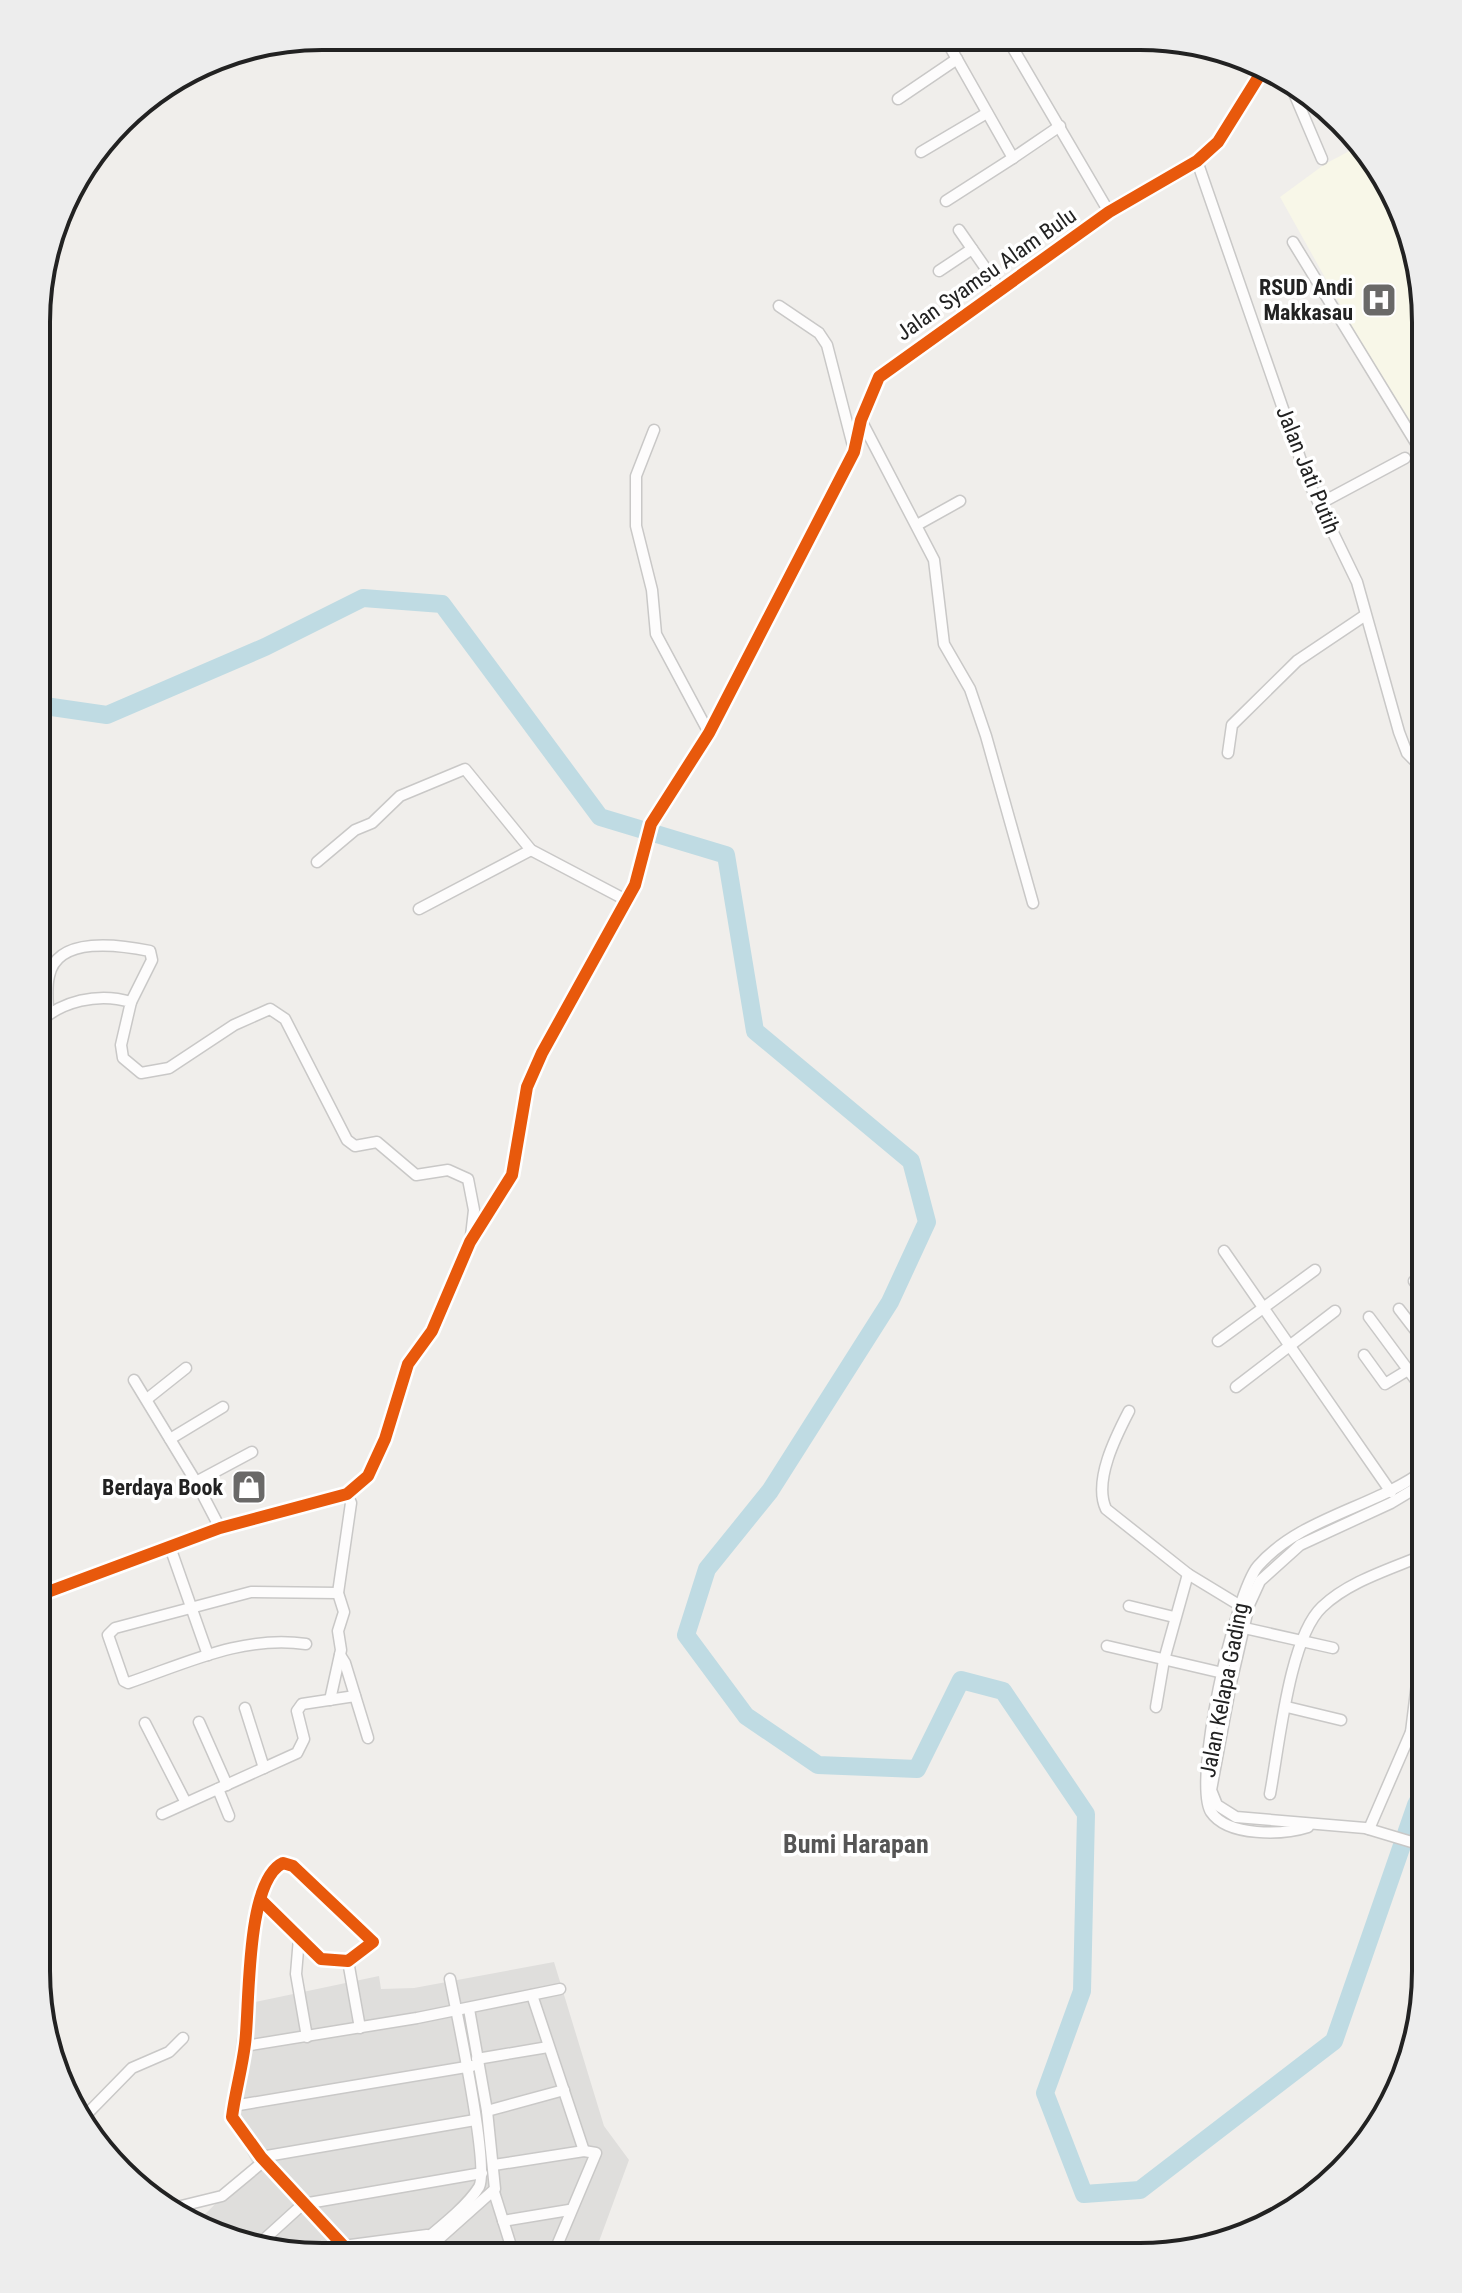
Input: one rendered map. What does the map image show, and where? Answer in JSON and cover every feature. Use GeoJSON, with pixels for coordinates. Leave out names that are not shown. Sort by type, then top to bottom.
{"type":"FeatureCollection","features":[{"type":"Feature","properties":{"kind":"street"},"geometry":{"type":"LineString","coordinates":[[952,50],[1013,158]]}},
{"type":"Feature","properties":{"kind":"street"},"geometry":{"type":"LineString","coordinates":[[1014,50],[1109,212]]}},
{"type":"Feature","properties":{"kind":"street"},"geometry":{"type":"LineString","coordinates":[[898,99],[957,59]]}},
{"type":"Feature","properties":{"kind":"street","name":"Jalan Syamsu Alam Bulu"},"geometry":{"type":"LineString","coordinates":[[470,1242],[512,1175],[527,1087],[537,1063],[635,885],[651,824],[709,733],[854,452],[861,420],[879,377],[887,368],[932,341],[1109,212],[1197,161],[1218,142],[1258,78]]}},
{"type":"Feature","properties":{"kind":"street"},"geometry":{"type":"LineString","coordinates":[[1297,101],[1322,159]]}},
{"type":"Feature","properties":{"kind":"street"},"geometry":{"type":"LineString","coordinates":[[921,152],[987,113]]}},
{"type":"Feature","properties":{"kind":"street"},"geometry":{"type":"LineString","coordinates":[[946,201],[1060,126]]}},
{"type":"Feature","properties":{"kind":"street","name":"Jalan Jati Putih"},"geometry":{"type":"LineString","coordinates":[[1197,161],[1308,481],[1357,582],[1364,616],[1399,732],[1412,758]]}},
{"type":"Feature","properties":{"kind":"street"},"geometry":{"type":"LineString","coordinates":[[959,230],[1000,289]]}},
{"type":"Feature","properties":{"kind":"street"},"geometry":{"type":"LineString","coordinates":[[1293,242],[1412,436]]}},
{"type":"Feature","properties":{"kind":"street"},"geometry":{"type":"LineString","coordinates":[[939,271],[972,249]]}},
{"type":"Feature","properties":{"kind":"street"},"geometry":{"type":"LineString","coordinates":[[779,306],[819,333],[827,345],[854,452]]}},
{"type":"Feature","properties":{"kind":"street"},"geometry":{"type":"LineString","coordinates":[[861,420],[937,568],[944,644],[970,689],[1033,903]]}},
{"type":"Feature","properties":{"kind":"street"},"geometry":{"type":"LineString","coordinates":[[654,430],[636,476],[634,496],[636,526],[653,596],[654,628],[709,733]]}},
{"type":"Feature","properties":{"kind":"street"},"geometry":{"type":"LineString","coordinates":[[1321,503],[1405,458]]}},
{"type":"Feature","properties":{"kind":"street"},"geometry":{"type":"LineString","coordinates":[[917,525],[960,501]]}},
{"type":"Feature","properties":{"kind":"street"},"geometry":{"type":"LineString","coordinates":[[1228,753],[1232,725],[1297,661],[1364,616]]}},
{"type":"Feature","properties":{"kind":"street"},"geometry":{"type":"LineString","coordinates":[[317,862],[355,830],[372,823],[400,796],[465,769],[531,850],[626,900]]}},
{"type":"Feature","properties":{"kind":"street"},"geometry":{"type":"LineString","coordinates":[[419,909],[531,850]]}},
{"type":"Feature","properties":{"kind":"street"},"geometry":{"type":"LineString","coordinates":[[50,970],[64,953],[77,948],[124,947],[150,951],[152,960],[131,1002],[121,1045],[123,1058],[141,1073],[169,1068],[234,1025],[270,1009],[277,1012],[285,1019],[347,1140],[355,1146],[370,1140],[377,1142],[416,1175],[448,1170],[468,1179],[474,1210],[470,1242],[432,1331],[408,1364],[375,1464],[359,1486],[347,1494],[220,1528],[50,1591]]}},
{"type":"Feature","properties":{"kind":"street"},"geometry":{"type":"LineString","coordinates":[[50,1013],[70,1003],[116,997],[131,1002]]}},
{"type":"Feature","properties":{"kind":"street"},"geometry":{"type":"LineString","coordinates":[[1224,1251],[1391,1492]]}},
{"type":"Feature","properties":{"kind":"street"},"geometry":{"type":"LineString","coordinates":[[1218,1341],[1315,1270]]}},
{"type":"Feature","properties":{"kind":"street"},"geometry":{"type":"LineString","coordinates":[[1399,1309],[1411,1325]]}},
{"type":"Feature","properties":{"kind":"street"},"geometry":{"type":"LineString","coordinates":[[1236,1387],[1335,1311]]}},
{"type":"Feature","properties":{"kind":"street"},"geometry":{"type":"LineString","coordinates":[[1369,1317],[1411,1374]]}},
{"type":"Feature","properties":{"kind":"street"},"geometry":{"type":"LineString","coordinates":[[1364,1355],[1387,1384],[1408,1370]]}},
{"type":"Feature","properties":{"kind":"street"},"geometry":{"type":"LineString","coordinates":[[147,1399],[186,1368]]}},
{"type":"Feature","properties":{"kind":"street"},"geometry":{"type":"LineString","coordinates":[[134,1380],[220,1528]]}},
{"type":"Feature","properties":{"kind":"street"},"geometry":{"type":"LineString","coordinates":[[170,1439],[223,1407]]}},
{"type":"Feature","properties":{"kind":"street"},"geometry":{"type":"LineString","coordinates":[[1129,1411],[1111,1452],[1103,1504],[1115,1519],[1188,1574],[1239,1605]]}},
{"type":"Feature","properties":{"kind":"street"},"geometry":{"type":"LineString","coordinates":[[196,1482],[252,1452]]}},
{"type":"Feature","properties":{"kind":"street","name":"Jalan Kelapa Gading"},"geometry":{"type":"LineString","coordinates":[[1239,1626],[1239,1605],[1244,1587],[1260,1564],[1411,1479]]}},
{"type":"Feature","properties":{"kind":"street","name":"Jalan Kelapa Gading"},"geometry":{"type":"LineString","coordinates":[[1411,1491],[1391,1503],[1297,1541],[1260,1581],[1239,1626],[1228,1674],[1210,1800],[1236,1817],[1369,1829],[1411,1840]]}},
{"type":"Feature","properties":{"kind":"street"},"geometry":{"type":"LineString","coordinates":[[347,1494],[351,1503],[338,1593],[344,1612],[338,1631],[340,1655],[368,1738]]}},
{"type":"Feature","properties":{"kind":"street"},"geometry":{"type":"LineString","coordinates":[[170,1547],[208,1655]]}},
{"type":"Feature","properties":{"kind":"street"},"geometry":{"type":"LineString","coordinates":[[1270,1794],[1300,1640],[1321,1608],[1344,1590],[1411,1560]]}},
{"type":"Feature","properties":{"kind":"street"},"geometry":{"type":"LineString","coordinates":[[1156,1707],[1174,1617],[1188,1574]]}},
{"type":"Feature","properties":{"kind":"street"},"geometry":{"type":"LineString","coordinates":[[306,1644],[275,1640],[238,1645],[128,1683],[124,1681],[108,1635],[110,1631],[251,1592],[338,1593]]}},
{"type":"Feature","properties":{"kind":"street"},"geometry":{"type":"LineString","coordinates":[[1129,1606],[1174,1617]]}},
{"type":"Feature","properties":{"kind":"street"},"geometry":{"type":"LineString","coordinates":[[1239,1626],[1333,1648]]}},
{"type":"Feature","properties":{"kind":"street"},"geometry":{"type":"LineString","coordinates":[[1107,1646],[1228,1674]]}},
{"type":"Feature","properties":{"kind":"street"},"geometry":{"type":"LineString","coordinates":[[330,1700],[340,1655]]}},
{"type":"Feature","properties":{"kind":"street"},"geometry":{"type":"LineString","coordinates":[[162,1814],[297,1753],[304,1739],[299,1707],[355,1696]]}},
{"type":"Feature","properties":{"kind":"street"},"geometry":{"type":"LineString","coordinates":[[1287,1707],[1341,1720]]}},
{"type":"Feature","properties":{"kind":"street"},"geometry":{"type":"LineString","coordinates":[[245,1708],[264,1768]]}},
{"type":"Feature","properties":{"kind":"street"},"geometry":{"type":"LineString","coordinates":[[199,1722],[229,1816]]}},
{"type":"Feature","properties":{"kind":"street"},"geometry":{"type":"LineString","coordinates":[[145,1723],[185,1801]]}},
{"type":"Feature","properties":{"kind":"street"},"geometry":{"type":"LineString","coordinates":[[1369,1829],[1411,1732]]}},
{"type":"Feature","properties":{"kind":"street"},"geometry":{"type":"LineString","coordinates":[[261,1900],[321,1959],[348,1961],[373,1942],[293,1866],[283,1863],[274,1869],[261,1900],[249,1954],[245,2046],[233,2106],[234,2123],[340,2243]]}},
{"type":"Feature","properties":{"kind":"street"},"geometry":{"type":"LineString","coordinates":[[299,1938],[296,1974],[307,2037]]}},
{"type":"Feature","properties":{"kind":"street"},"geometry":{"type":"LineString","coordinates":[[348,1961],[360,2028]]}},
{"type":"Feature","properties":{"kind":"street"},"geometry":{"type":"LineString","coordinates":[[420,2243],[472,2195],[482,2173],[450,1979]]}},
{"type":"Feature","properties":{"kind":"street"},"geometry":{"type":"LineString","coordinates":[[245,2046],[469,2009],[560,1989]]}},
{"type":"Feature","properties":{"kind":"street"},"geometry":{"type":"LineString","coordinates":[[532,1995],[584,2151]]}},
{"type":"Feature","properties":{"kind":"street"},"geometry":{"type":"LineString","coordinates":[[469,2009],[487,2111],[494,2192],[510,2243]]}},
{"type":"Feature","properties":{"kind":"street"},"geometry":{"type":"LineString","coordinates":[[89,2112],[132,2068],[169,2052],[183,2038]]}},
{"type":"Feature","properties":{"kind":"street"},"geometry":{"type":"LineString","coordinates":[[233,2106],[465,2067],[548,2047]]}},
{"type":"Feature","properties":{"kind":"street"},"geometry":{"type":"LineString","coordinates":[[487,2111],[564,2090]]}},
{"type":"Feature","properties":{"kind":"street"},"geometry":{"type":"LineString","coordinates":[[184,2205],[222,2196],[263,2159],[475,2120]]}},
{"type":"Feature","properties":{"kind":"street"},"geometry":{"type":"LineString","coordinates":[[494,2165],[584,2151],[596,2153],[557,2243]]}},
{"type":"Feature","properties":{"kind":"street"},"geometry":{"type":"LineString","coordinates":[[267,2237],[303,2204],[482,2173]]}},
{"type":"Feature","properties":{"kind":"street"},"geometry":{"type":"LineString","coordinates":[[435,2243],[494,2192]]}},
{"type":"Feature","properties":{"kind":"street"},"geometry":{"type":"LineString","coordinates":[[503,2221],[569,2210]]}},
{"type":"Feature","properties":{"kind":"street"},"geometry":{"type":"LineString","coordinates":[[351,2243],[429,2235]]}},
{"type":"Feature","properties":{"kind":"shaded area","name":"RSUD Andi Makkasau"},"geometry":{"type":"Polygon","coordinates":[[[1350,151],[1376,186],[1398,235],[1410,287],[1412,433],[1280,197],[1325,164],[1350,151]]]}},
{"type":"Feature","properties":{"kind":"shaded area"},"geometry":{"type":"Polygon","coordinates":[[[554,1962],[604,2126],[629,2160],[598,2243],[287,2241],[252,2234],[204,2215],[254,2166],[227,2115],[241,2005],[379,1976],[381,1989],[414,1988],[554,1962]]]}},
{"type":"Feature","properties":{"kind":"waterway"},"geometry":{"type":"LineString","coordinates":[[50,707],[107,715],[265,647],[363,598],[442,604],[600,817],[726,855],[755,1031],[911,1161],[927,1222],[890,1302],[770,1491],[707,1569],[686,1635],[746,1716],[818,1765],[917,1769],[961,1680],[1003,1691],[1086,1814],[1082,1991],[1045,2093],[1084,2194],[1140,2190],[1334,2041],[1411,1819]]}},
{"type":"Feature","properties":{"kind":"cycle path"},"geometry":{"type":"LineString","coordinates":[[50,1591],[220,1528],[347,1494],[368,1476],[385,1439],[408,1364],[432,1331],[470,1242],[512,1175],[527,1087],[542,1053],[635,885],[651,824],[709,733],[854,452],[861,420],[879,377],[1109,212],[1197,161],[1218,142],[1258,78]]}},
{"type":"Feature","properties":{"kind":"cycle path"},"geometry":{"type":"LineString","coordinates":[[261,1900],[321,1959],[348,1961],[373,1942],[293,1866],[283,1863],[271,1874],[262,1894],[256,1918],[245,2044],[232,2117],[261,2157],[341,2243]]}},
{"type":"Feature","properties":{"kind":"place","name":"RSUD Andi Makkasau"},"geometry":{"type":"Point","coordinates":[1379,300]}},
{"type":"Feature","properties":{"kind":"place","name":"Berdaya Book"},"geometry":{"type":"Point","coordinates":[249,1487]}},
{"type":"Feature","properties":{"kind":"district","name":"Bumi Harapan"},"geometry":{"type":"Point","coordinates":[856,1844]}}]}
